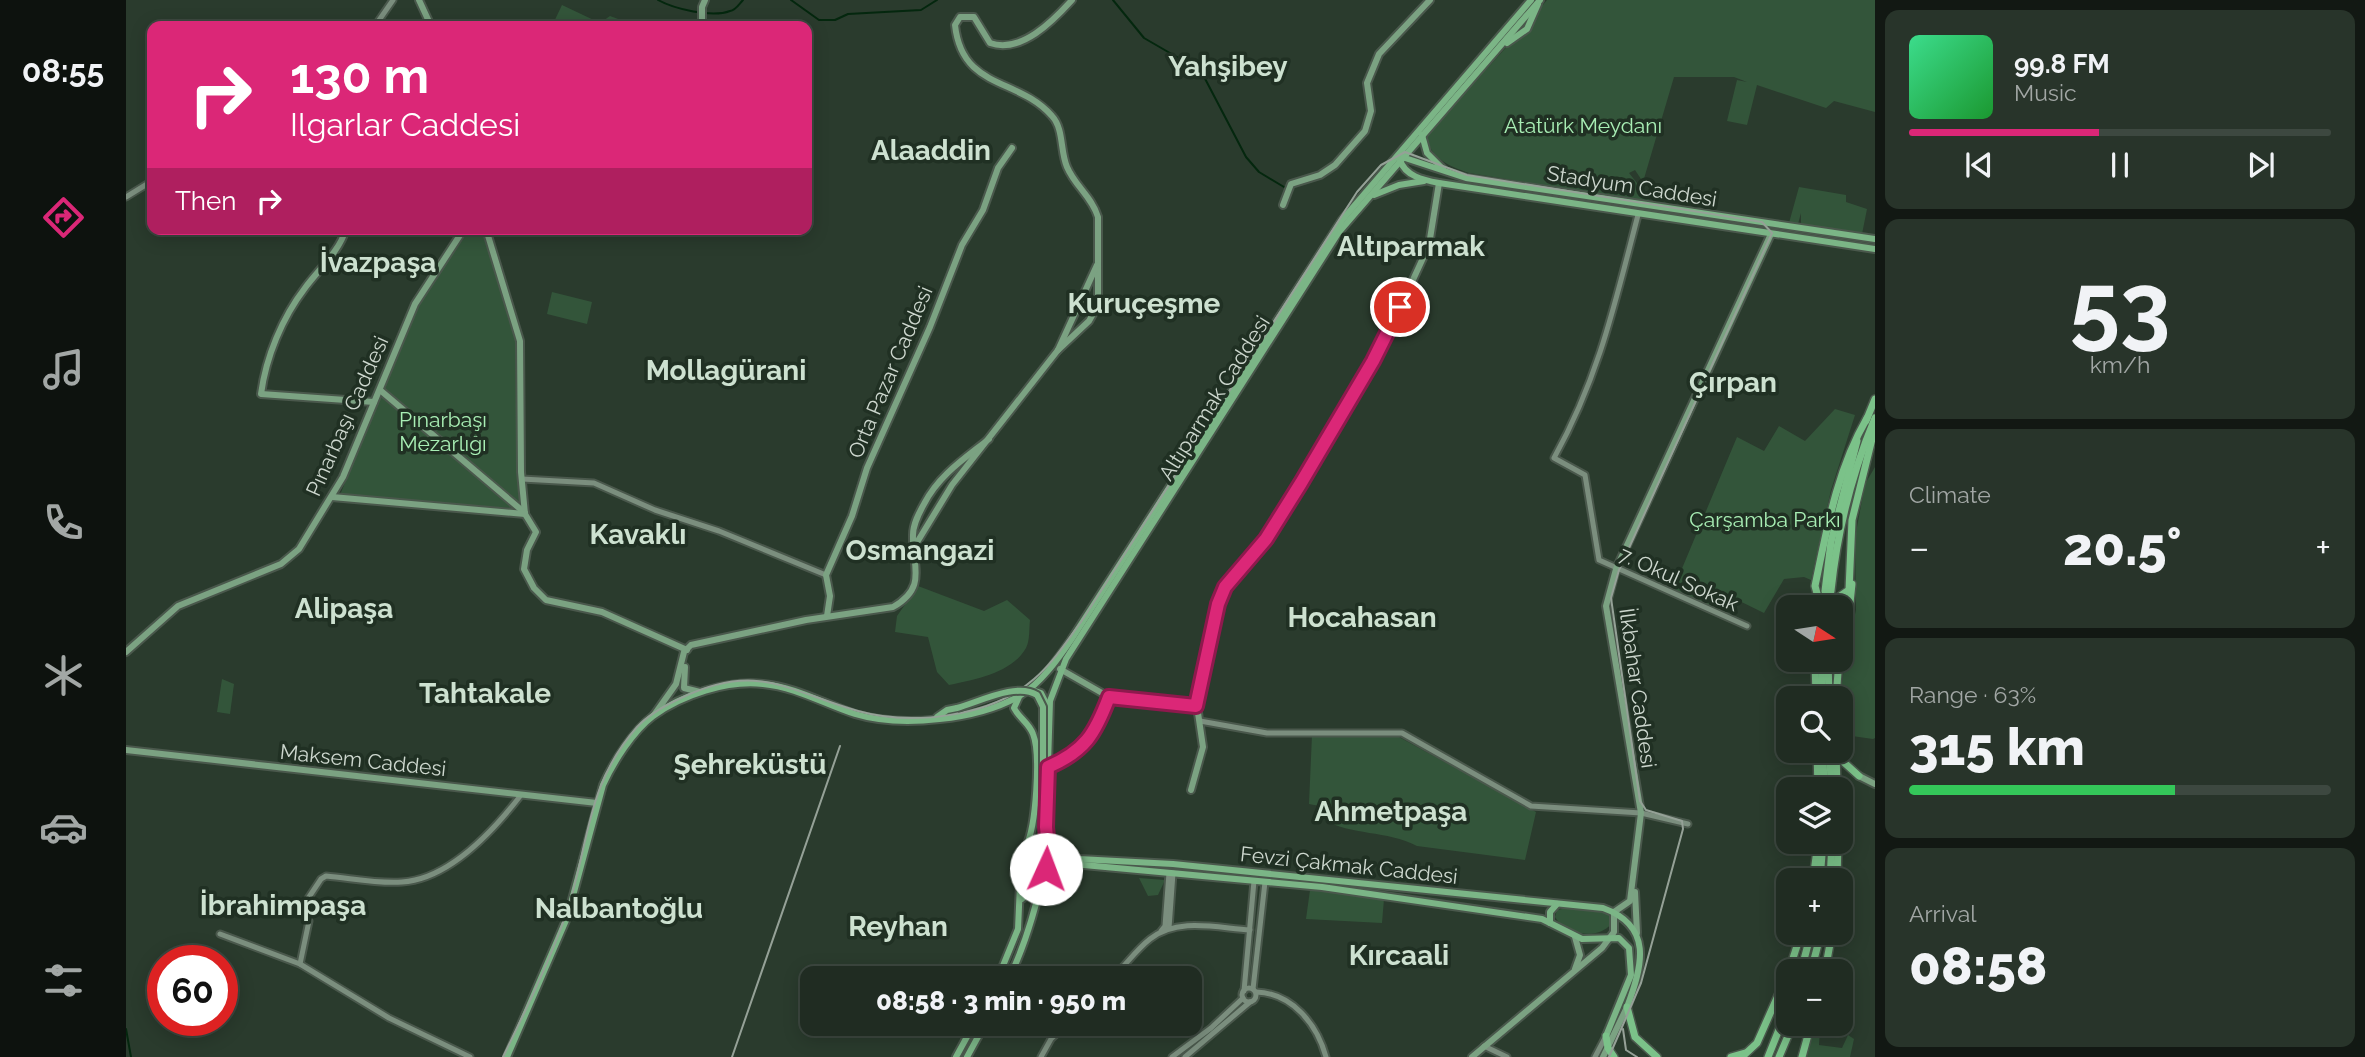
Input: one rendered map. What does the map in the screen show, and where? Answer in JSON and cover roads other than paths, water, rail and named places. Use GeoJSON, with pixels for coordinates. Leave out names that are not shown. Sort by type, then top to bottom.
{"type":"FeatureCollection","features":[{"type":"Feature","properties":{"kind":"highway"},"geometry":{"type":"LineString","coordinates":[[1828,591],[1831,542],[1846,478],[1871,418],[1875,399]]}},
{"type":"Feature","properties":{"kind":"highway"},"geometry":{"type":"LineString","coordinates":[[1852,572],[1849,590],[1842,598],[1827,599],[1816,594],[1835,492],[1850,448],[1871,418]]}},
{"type":"Feature","properties":{"kind":"highway"},"geometry":{"type":"LineString","coordinates":[[1852,595],[1852,520],[1875,426]]}},
{"type":"Feature","properties":{"kind":"highway"},"geometry":{"type":"LineString","coordinates":[[1843,763],[1848,770],[1859,776]]}},
{"type":"Feature","properties":{"kind":"highway"},"geometry":{"type":"LineString","coordinates":[[1838,777],[1847,773],[1859,776]]}},
{"type":"Feature","properties":{"kind":"highway"},"geometry":{"type":"LineString","coordinates":[[1731,1057],[1745,1056],[1757,1043],[1776,1003]]}},
{"type":"Feature","properties":{"kind":"highway"},"geometry":{"type":"LineString","coordinates":[[1627,1007],[1635,1037],[1647,1051],[1657,1057]]}},
{"type":"Feature","properties":{"kind":"highway"},"geometry":{"type":"LineString","coordinates":[[1606,1036],[1608,1048],[1615,1057]]}},
{"type":"Feature","properties":{"kind":"highway"},"geometry":{"type":"LineString","coordinates":[[1768,1057],[1776,1036]]}},
{"type":"Feature","properties":{"kind":"highway"},"geometry":{"type":"LineString","coordinates":[[1779,1057],[1788,1036]]}},
{"type":"Feature","properties":{"kind":"highway"},"geometry":{"type":"LineString","coordinates":[[1802,1057],[1808,1036]]}},
{"type":"Feature","properties":{"kind":"main road"},"geometry":{"type":"LineString","coordinates":[[419,0],[429,21]]}},
{"type":"Feature","properties":{"kind":"main road"},"geometry":{"type":"LineString","coordinates":[[914,550],[920,533],[952,485],[1058,350],[1094,313],[1098,304],[1098,217],[1094,204],[1073,180],[1065,164],[1059,130],[1050,113],[976,71],[960,48],[955,25],[960,17],[974,17],[990,43],[1007,46],[1048,25],[1072,0]]}},
{"type":"Feature","properties":{"kind":"main road"},"geometry":{"type":"LineString","coordinates":[[1283,205],[1292,184],[1320,175],[1335,165],[1365,131],[1371,111],[1367,83],[1379,54],[1430,0]]}},
{"type":"Feature","properties":{"kind":"main road"},"geometry":{"type":"LineString","coordinates":[[1389,165],[1531,0]]}},
{"type":"Feature","properties":{"kind":"main road"},"geometry":{"type":"LineString","coordinates":[[1389,165],[1402,159],[1540,0]]}},
{"type":"Feature","properties":{"kind":"main road"},"geometry":{"type":"LineString","coordinates":[[1422,135],[1427,153],[1448,173]]}},
{"type":"Feature","properties":{"kind":"main road","name":"Orta Pazar Caddesi"},"geometry":{"type":"LineString","coordinates":[[827,617],[830,596],[826,575],[852,516],[867,468],[930,327],[962,245],[983,210],[999,168],[1012,148]]}},
{"type":"Feature","properties":{"kind":"main road"},"geometry":{"type":"LineString","coordinates":[[1403,148],[1404,170],[1426,181]]}},
{"type":"Feature","properties":{"kind":"main road","name":"Stadyum Caddesi"},"geometry":{"type":"LineString","coordinates":[[1402,159],[1448,173],[1875,239]]}},
{"type":"Feature","properties":{"kind":"main road","name":"Altıparmak Caddesi"},"geometry":{"type":"LineString","coordinates":[[1063,657],[1339,232],[1402,159]]}},
{"type":"Feature","properties":{"kind":"main road","name":"Altıparmak Caddesi"},"geometry":{"type":"LineString","coordinates":[[1063,657],[1342,220],[1389,165]]}},
{"type":"Feature","properties":{"kind":"main road"},"geometry":{"type":"LineString","coordinates":[[1418,177],[1415,172],[1419,166],[1437,169]]}},
{"type":"Feature","properties":{"kind":"main road"},"geometry":{"type":"LineString","coordinates":[[1372,195],[1399,185],[1426,181],[1875,249]]}},
{"type":"Feature","properties":{"kind":"main road"},"geometry":{"type":"LineString","coordinates":[[1191,790],[1203,747],[1196,706],[1218,604],[1225,587],[1266,539],[1388,334],[1429,245],[1439,183]]}},
{"type":"Feature","properties":{"kind":"main road","name":"İlkbahar Caddesi"},"geometry":{"type":"LineString","coordinates":[[1637,933],[1634,883],[1641,813],[1606,606],[1616,569],[1771,234]]}},
{"type":"Feature","properties":{"kind":"main road"},"geometry":{"type":"LineString","coordinates":[[343,235],[292,309],[266,363],[261,394],[374,402]]}},
{"type":"Feature","properties":{"kind":"main road","name":"Pınarbaşı Caddesi"},"geometry":{"type":"LineString","coordinates":[[126,652],[177,606],[256,575],[290,558],[332,497],[415,304],[460,235]]}},
{"type":"Feature","properties":{"kind":"main road"},"geometry":{"type":"LineString","coordinates":[[488,235],[520,341],[525,514]]}},
{"type":"Feature","properties":{"kind":"main road"},"geometry":{"type":"LineString","coordinates":[[1058,350],[1093,280],[1099,258]]}},
{"type":"Feature","properties":{"kind":"main road"},"geometry":{"type":"LineString","coordinates":[[380,390],[525,514],[536,532],[527,550],[524,569],[544,597],[602,612],[687,650]]}},
{"type":"Feature","properties":{"kind":"main road"},"geometry":{"type":"LineString","coordinates":[[507,1057],[567,918],[597,803],[608,773],[676,684],[687,650],[691,645],[720,637],[893,607],[902,601],[916,582],[913,529],[933,490],[943,475],[989,439]]}},
{"type":"Feature","properties":{"kind":"main road"},"geometry":{"type":"LineString","coordinates":[[332,497],[525,514]]}},
{"type":"Feature","properties":{"kind":"main road"},"geometry":{"type":"LineString","coordinates":[[687,650],[683,684],[688,690],[702,692]]}},
{"type":"Feature","properties":{"kind":"main road"},"geometry":{"type":"LineString","coordinates":[[1015,966],[1037,903],[1044,867],[1048,718],[1050,696],[1063,657]]}},
{"type":"Feature","properties":{"kind":"main road"},"geometry":{"type":"LineString","coordinates":[[651,718],[702,692],[736,684],[765,684],[801,693],[856,714],[896,722],[957,716],[1020,695],[1063,657]]}},
{"type":"Feature","properties":{"kind":"main road"},"geometry":{"type":"LineString","coordinates":[[1060,669],[1109,697],[1196,706]]}},
{"type":"Feature","properties":{"kind":"main road"},"geometry":{"type":"LineString","coordinates":[[934,719],[947,710],[1014,691],[1025,689],[1037,695],[1043,707],[1043,801],[1046,827]]}},
{"type":"Feature","properties":{"kind":"main road"},"geometry":{"type":"LineString","coordinates":[[1029,689],[1038,690],[1044,696],[1048,718]]}},
{"type":"Feature","properties":{"kind":"main road"},"geometry":{"type":"LineString","coordinates":[[1003,966],[1015,937],[1021,903],[1021,859],[1034,821],[1035,738],[1025,720],[1016,713],[1015,702],[1020,695]]}},
{"type":"Feature","properties":{"kind":"main road"},"geometry":{"type":"LineString","coordinates":[[1048,767],[1074,756],[1085,744],[1109,697]]}},
{"type":"Feature","properties":{"kind":"main road","name":"Maksem Caddesi"},"geometry":{"type":"LineString","coordinates":[[126,750],[597,803]]}},
{"type":"Feature","properties":{"kind":"main road"},"geometry":{"type":"LineString","coordinates":[[1859,776],[1875,784]]}},
{"type":"Feature","properties":{"kind":"main road"},"geometry":{"type":"LineString","coordinates":[[1026,846],[1034,843],[1046,848]]}},
{"type":"Feature","properties":{"kind":"main road","name":"Fevzi Çakmak Caddesi"},"geometry":{"type":"LineString","coordinates":[[1046,848],[1079,859],[1174,864],[1614,912]]}},
{"type":"Feature","properties":{"kind":"main road"},"geometry":{"type":"LineString","coordinates":[[1021,859],[1029,870],[1073,864],[1434,901],[1542,919],[1573,936],[1588,940],[1612,937],[1629,948],[1631,975],[1606,1036]]}},
{"type":"Feature","properties":{"kind":"main road"},"geometry":{"type":"LineString","coordinates":[[1039,895],[1052,873],[1073,864]]}},
{"type":"Feature","properties":{"kind":"main road"},"geometry":{"type":"LineString","coordinates":[[1614,912],[1630,901],[1634,883]]}},
{"type":"Feature","properties":{"kind":"main road"},"geometry":{"type":"LineString","coordinates":[[1021,903],[1029,892],[1035,895],[1037,903]]}},
{"type":"Feature","properties":{"kind":"main road"},"geometry":{"type":"LineString","coordinates":[[1550,923],[1550,912],[1559,904]]}},
{"type":"Feature","properties":{"kind":"main road"},"geometry":{"type":"LineString","coordinates":[[1603,1057],[1627,1007],[1638,971],[1637,933],[1626,918],[1614,912]]}},
{"type":"Feature","properties":{"kind":"main road"},"geometry":{"type":"LineString","coordinates":[[1472,1057],[1602,948],[1612,937],[1616,926],[1614,912]]}},
{"type":"Feature","properties":{"kind":"main road"},"geometry":{"type":"LineString","coordinates":[[1570,976],[1580,955],[1573,936]]}},
{"type":"Feature","properties":{"kind":"main road"},"geometry":{"type":"LineString","coordinates":[[956,1057],[967,1036]]}},
{"type":"Feature","properties":{"kind":"main road"},"geometry":{"type":"LineString","coordinates":[[967,1057],[978,1036]]}},
{"type":"Feature","properties":{"kind":"street"},"geometry":{"type":"LineString","coordinates":[[378,21],[393,0]]}},
{"type":"Feature","properties":{"kind":"street"},"geometry":{"type":"LineString","coordinates":[[126,197],[147,184]]}},
{"type":"Feature","properties":{"kind":"street","name":"7. Okul Sokak"},"geometry":{"type":"LineString","coordinates":[[1638,215],[1604,349],[1582,405],[1554,458],[1585,475],[1599,561],[1746,626]]}},
{"type":"Feature","properties":{"kind":"street"},"geometry":{"type":"LineString","coordinates":[[522,479],[594,483],[654,510],[719,531],[826,575]]}},
{"type":"Feature","properties":{"kind":"street"},"geometry":{"type":"LineString","coordinates":[[1200,722],[1267,733],[1402,733],[1531,806],[1641,813],[1688,824]]}},
{"type":"Feature","properties":{"kind":"street"},"geometry":{"type":"LineString","coordinates":[[300,964],[309,921],[301,909],[321,879],[326,876],[403,883],[427,876],[464,856],[488,835],[522,795]]}},
{"type":"Feature","properties":{"kind":"street"},"geometry":{"type":"LineString","coordinates":[[1169,928],[1171,873]]}},
{"type":"Feature","properties":{"kind":"street"},"geometry":{"type":"LineString","coordinates":[[1160,932],[1165,926],[1171,873]]}},
{"type":"Feature","properties":{"kind":"street"},"geometry":{"type":"LineString","coordinates":[[1243,995],[1254,881]]}},
{"type":"Feature","properties":{"kind":"street"},"geometry":{"type":"LineString","coordinates":[[1185,1057],[1256,999],[1254,991],[1265,882]]}},
{"type":"Feature","properties":{"kind":"street"},"geometry":{"type":"LineString","coordinates":[[1123,966],[1144,944],[1169,928],[1180,925],[1250,930]]}},
{"type":"Feature","properties":{"kind":"street"},"geometry":{"type":"LineString","coordinates":[[220,934],[300,964],[362,1002],[470,1057]]}},
{"type":"Feature","properties":{"kind":"street"},"geometry":{"type":"LineString","coordinates":[[1171,1057],[1211,1028],[1243,995],[1254,991],[1277,997],[1302,1013],[1318,1035],[1326,1057]]}},
{"type":"Feature","properties":{"kind":"street"},"geometry":{"type":"LineString","coordinates":[[1243,995],[1250,1002]]}},
{"type":"Feature","properties":{"kind":"street"},"geometry":{"type":"LineString","coordinates":[[1041,1057],[1054,1036]]}},
{"type":"Feature","properties":{"kind":"street"},"geometry":{"type":"LineString","coordinates":[[1595,1057],[1606,1036]]}},
{"type":"Feature","properties":{"kind":"street"},"geometry":{"type":"LineString","coordinates":[[1484,1046],[1507,1057]]}},
{"type":"Feature","properties":{"kind":"waterway"},"geometry":{"type":"LineString","coordinates":[[658,0],[683,9],[713,14],[732,10],[743,0]]}},
{"type":"Feature","properties":{"kind":"waterway"},"geometry":{"type":"LineString","coordinates":[[791,0],[819,20],[835,20],[848,14],[921,10],[937,0]]}},
{"type":"Feature","properties":{"kind":"waterway"},"geometry":{"type":"LineString","coordinates":[[1113,0],[1144,38],[1201,71],[1246,157],[1259,172],[1284,187]]}},
{"type":"Feature","properties":{"kind":"waterway"},"geometry":{"type":"LineString","coordinates":[[126,1029],[131,1057]]}},
{"type":"Feature","properties":{"kind":"tram line"},"geometry":{"type":"LineString","coordinates":[[503,1057],[544,970],[565,917],[590,818],[607,772],[637,727],[652,714],[675,701],[708,687],[731,682],[772,683],[858,711],[902,718],[950,715],[974,710],[1016,692],[1034,679],[1081,622],[1357,192],[1381,165],[1405,152],[1467,175],[1762,222],[1772,233],[1619,570],[1611,598],[1640,801],[1646,810],[1682,821],[1683,829],[1641,983],[1609,1057]]}},
{"type":"Feature","properties":{"kind":"tram line"},"geometry":{"type":"LineString","coordinates":[[732,1057],[840,746]]}},
{"type":"Feature","properties":{"kind":"tram line"},"geometry":{"type":"LineString","coordinates":[[1623,1029],[1626,1050],[1637,1057]]}},
{"type":"Feature","properties":{"kind":"district","name":"Yahşibey"},"geometry":{"type":"Point","coordinates":[1228,66]}},
{"type":"Feature","properties":{"kind":"district","name":"Alaaddin"},"geometry":{"type":"Point","coordinates":[931,150]}},
{"type":"Feature","properties":{"kind":"district","name":"Altıparmak"},"geometry":{"type":"Point","coordinates":[1411,246]}},
{"type":"Feature","properties":{"kind":"district","name":"İvazpaşa"},"geometry":{"type":"Point","coordinates":[378,262]}},
{"type":"Feature","properties":{"kind":"district","name":"Kuruçeşme"},"geometry":{"type":"Point","coordinates":[1144,303]}},
{"type":"Feature","properties":{"kind":"district","name":"Mollagürani"},"geometry":{"type":"Point","coordinates":[726,370]}},
{"type":"Feature","properties":{"kind":"district","name":"Çırpan"},"geometry":{"type":"Point","coordinates":[1733,382]}},
{"type":"Feature","properties":{"kind":"district","name":"Kavaklı"},"geometry":{"type":"Point","coordinates":[638,534]}},
{"type":"Feature","properties":{"kind":"district","name":"Osmangazi"},"geometry":{"type":"Point","coordinates":[920,550]}},
{"type":"Feature","properties":{"kind":"district","name":"Alipaşa"},"geometry":{"type":"Point","coordinates":[344,608]}},
{"type":"Feature","properties":{"kind":"district","name":"Hocahasan"},"geometry":{"type":"Point","coordinates":[1362,617]}},
{"type":"Feature","properties":{"kind":"district","name":"Tahtakale"},"geometry":{"type":"Point","coordinates":[485,693]}},
{"type":"Feature","properties":{"kind":"district","name":"Şehreküstü"},"geometry":{"type":"Point","coordinates":[750,764]}},
{"type":"Feature","properties":{"kind":"district","name":"Ahmetpaşa"},"geometry":{"type":"Point","coordinates":[1391,811]}},
{"type":"Feature","properties":{"kind":"district","name":"İbrahimpaşa"},"geometry":{"type":"Point","coordinates":[283,905]}},
{"type":"Feature","properties":{"kind":"district","name":"Nalbantoğlu"},"geometry":{"type":"Point","coordinates":[619,908]}},
{"type":"Feature","properties":{"kind":"district","name":"Reyhan"},"geometry":{"type":"Point","coordinates":[898,926]}},
{"type":"Feature","properties":{"kind":"district","name":"Kırcaali"},"geometry":{"type":"Point","coordinates":[1399,955]}},
{"type":"Feature","properties":{"kind":"park label","name":"Atatürk Meydanı"},"geometry":{"type":"Point","coordinates":[1583,125]}},
{"type":"Feature","properties":{"kind":"park label","name":"Pınarbaşı Mezarlığı"},"geometry":{"type":"Point","coordinates":[443,431]}},
{"type":"Feature","properties":{"kind":"park label","name":"Çarşamba Parkı"},"geometry":{"type":"Point","coordinates":[1765,519]}}]}
